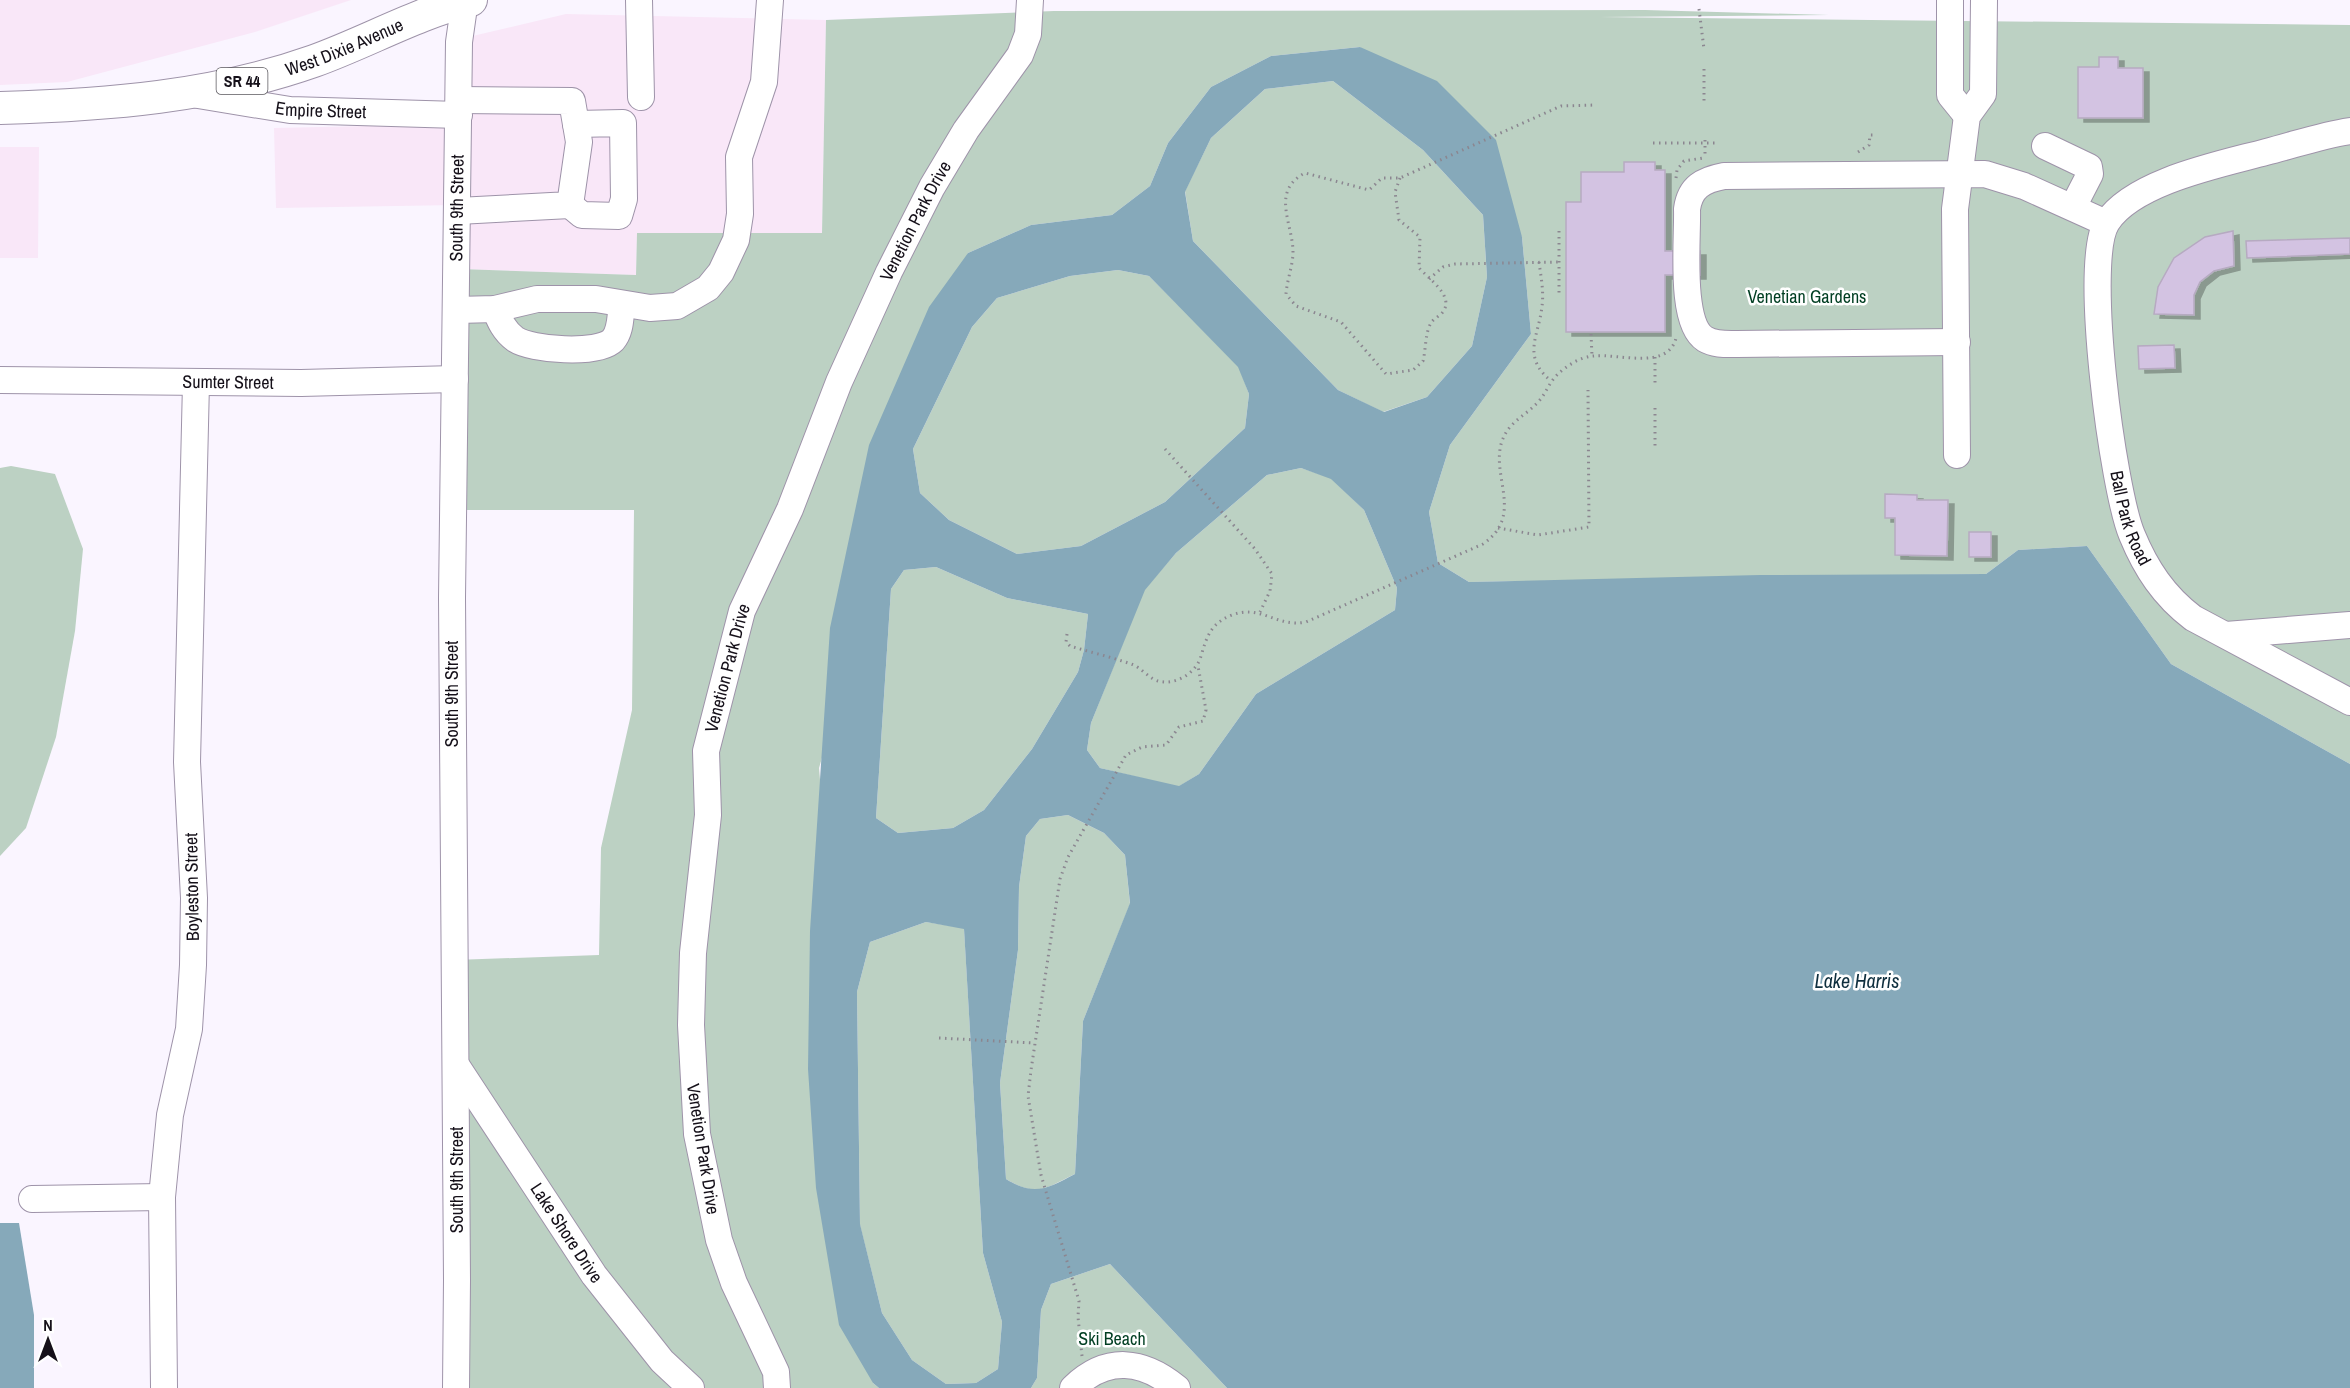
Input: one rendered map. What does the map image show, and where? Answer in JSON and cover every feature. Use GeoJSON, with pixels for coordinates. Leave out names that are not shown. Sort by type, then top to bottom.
{"type":"FeatureCollection","features":[{"type":"Feature","properties":{"kind":"main road","name":"West Dixie Avenue"},"geometry":{"type":"LineString","coordinates":[[0,108],[105,104],[186,93],[314,61],[467,1]]}},
{"type":"Feature","properties":{"kind":"street"},"geometry":{"type":"LineString","coordinates":[[639,0],[641,97]]}},
{"type":"Feature","properties":{"kind":"street"},"geometry":{"type":"LineString","coordinates":[[457,310],[495,309],[537,299],[596,299],[650,308],[677,306],[708,288],[721,272],[736,240],[740,214],[739,157],[764,82],[770,0]]}},
{"type":"Feature","properties":{"kind":"street","name":"Venetion Park Drive"},"geometry":{"type":"LineString","coordinates":[[777,1388],[776,1372],[734,1283],[719,1240],[697,1134],[691,1025],[693,953],[708,815],[706,751],[742,611],[790,509],[839,382],[932,187],[966,130],[1020,55],[1028,34],[1030,0]]}},
{"type":"Feature","properties":{"kind":"street"},"geometry":{"type":"LineString","coordinates":[[1950,0],[1950,95],[1967,116]]}},
{"type":"Feature","properties":{"kind":"street"},"geometry":{"type":"LineString","coordinates":[[1957,455],[1955,209],[1967,116],[1983,94],[1984,0]]}},
{"type":"Feature","properties":{"kind":"street","name":"South 9th Street"},"geometry":{"type":"LineString","coordinates":[[456,1388],[452,598],[459,42],[467,1]]}},
{"type":"Feature","properties":{"kind":"street","name":"Empire Street"},"geometry":{"type":"LineString","coordinates":[[186,93],[291,110],[459,107],[572,101],[576,124]]}},
{"type":"Feature","properties":{"kind":"street"},"geometry":{"type":"LineString","coordinates":[[458,211],[570,205],[582,215],[619,216],[624,199],[623,123],[576,124],[579,142],[570,205]]}},
{"type":"Feature","properties":{"kind":"street"},"geometry":{"type":"LineString","coordinates":[[1957,342],[1737,344],[1706,339],[1696,330],[1689,309],[1687,209],[1691,194],[1697,186],[1704,182],[1724,176],[1985,174],[2001,178],[2073,207],[2106,223],[2118,211],[2164,183],[2215,164],[2350,131]]}},
{"type":"Feature","properties":{"kind":"street"},"geometry":{"type":"LineString","coordinates":[[2045,146],[2089,167],[2090,174],[2073,207]]}},
{"type":"Feature","properties":{"kind":"street","name":"Ball Park Road"},"geometry":{"type":"LineString","coordinates":[[2106,223],[2101,237],[2096,290],[2110,443],[2121,500],[2142,560],[2162,590],[2193,618],[2350,702]]}},
{"type":"Feature","properties":{"kind":"street"},"geometry":{"type":"LineString","coordinates":[[495,309],[503,328],[517,340],[567,350],[596,349],[606,346],[618,333],[622,305]]}},
{"type":"Feature","properties":{"kind":"street","name":"Sumter Street"},"geometry":{"type":"LineString","coordinates":[[0,380],[301,383],[455,379]]}},
{"type":"Feature","properties":{"kind":"street","name":"Boyleston Street"},"geometry":{"type":"LineString","coordinates":[[164,1388],[162,1197],[170,1115],[189,1029],[193,965],[194,898],[188,762],[196,382]]}},
{"type":"Feature","properties":{"kind":"street"},"geometry":{"type":"LineString","coordinates":[[2226,635],[2350,625]]}},
{"type":"Feature","properties":{"kind":"street","name":"Lake Shore Drive"},"geometry":{"type":"LineString","coordinates":[[456,1065],[594,1275],[662,1361],[691,1388]]}},
{"type":"Feature","properties":{"kind":"street"},"geometry":{"type":"LineString","coordinates":[[32,1199],[162,1197]]}},
{"type":"Feature","properties":{"kind":"street"},"geometry":{"type":"LineString","coordinates":[[1082,1381],[1119,1365],[1138,1365],[1150,1369],[1177,1388]]}},
{"type":"Feature","properties":{"kind":"path"},"geometry":{"type":"LineString","coordinates":[[1699,9],[1704,49]]}},
{"type":"Feature","properties":{"kind":"path"},"geometry":{"type":"LineString","coordinates":[[1704,69],[1704,104]]}},
{"type":"Feature","properties":{"kind":"path"},"geometry":{"type":"LineString","coordinates":[[1400,178],[1395,192],[1399,220],[1420,237],[1419,268],[1442,291],[1446,302],[1444,311],[1431,322],[1423,361],[1413,370],[1396,375],[1386,374],[1341,322],[1296,306],[1286,294],[1293,255],[1292,234],[1284,202],[1288,187],[1296,178],[1305,173],[1369,190],[1382,178],[1400,178],[1561,106],[1596,105]]}},
{"type":"Feature","properties":{"kind":"path"},"geometry":{"type":"LineString","coordinates":[[1705,142],[1705,158]]}},
{"type":"Feature","properties":{"kind":"path"},"geometry":{"type":"LineString","coordinates":[[1653,143],[1716,143]]}},
{"type":"Feature","properties":{"kind":"path"},"geometry":{"type":"LineString","coordinates":[[1559,231],[1559,293]]}},
{"type":"Feature","properties":{"kind":"path"},"geometry":{"type":"LineString","coordinates":[[1539,262],[1542,302],[1533,351],[1539,367],[1551,381]]}},
{"type":"Feature","properties":{"kind":"path"},"geometry":{"type":"LineString","coordinates":[[1429,279],[1443,267],[1465,263],[1559,262]]}},
{"type":"Feature","properties":{"kind":"path"},"geometry":{"type":"LineString","coordinates":[[1591,334],[1592,356]]}},
{"type":"Feature","properties":{"kind":"path"},"geometry":{"type":"LineString","coordinates":[[1082,1381],[1084,1363],[1080,1342],[1079,1301],[1041,1175],[1028,1096],[1057,899],[1068,857],[1126,755],[1142,747],[1166,745],[1179,727],[1203,721],[1206,710],[1198,666],[1204,639],[1214,625],[1244,611],[1260,612],[1291,625],[1306,622],[1491,539],[1498,528],[1506,497],[1499,461],[1503,439],[1514,421],[1541,399],[1551,381],[1569,365],[1592,356],[1655,357],[1672,348],[1676,334]]}},
{"type":"Feature","properties":{"kind":"path"},"geometry":{"type":"LineString","coordinates":[[1655,357],[1655,387]]}},
{"type":"Feature","properties":{"kind":"path"},"geometry":{"type":"LineString","coordinates":[[1498,528],[1538,535],[1589,527],[1588,390]]}},
{"type":"Feature","properties":{"kind":"path"},"geometry":{"type":"LineString","coordinates":[[1655,408],[1655,446]]}},
{"type":"Feature","properties":{"kind":"path"},"geometry":{"type":"LineString","coordinates":[[1165,450],[1255,549],[1272,574],[1270,591],[1260,612]]}},
{"type":"Feature","properties":{"kind":"path"},"geometry":{"type":"LineString","coordinates":[[1067,634],[1066,642],[1070,646],[1132,664],[1159,681],[1185,677],[1198,666]]}},
{"type":"Feature","properties":{"kind":"path"},"geometry":{"type":"LineString","coordinates":[[939,1038],[1034,1043]]}},
{"type":"Feature","properties":{"kind":"shaded area"},"geometry":{"type":"Polygon","coordinates":[[[0,0],[351,0],[255,32],[67,82],[0,85],[0,0]]]}},
{"type":"Feature","properties":{"kind":"shaded area"},"geometry":{"type":"Polygon","coordinates":[[[566,14],[826,20],[822,233],[637,233],[636,275],[460,269],[457,205],[276,208],[274,128],[462,124],[464,38],[566,14]]]}},
{"type":"Feature","properties":{"kind":"shaded area"},"geometry":{"type":"Polygon","coordinates":[[[0,147],[39,147],[38,258],[0,258],[0,147]]]}},
{"type":"Feature","properties":{"kind":"green space","name":"Venetian Gardens"},"geometry":{"type":"Polygon","coordinates":[[[1645,10],[1829,15],[1600,17],[2350,25],[2350,764],[2171,664],[2087,546],[2018,550],[1986,574],[1469,582],[1438,563],[1429,512],[1450,445],[1531,334],[1522,237],[1360,47],[1271,56],[1211,87],[1168,143],[1150,186],[1112,215],[1031,225],[968,253],[819,768],[873,1383],[879,1388],[462,1388],[454,960],[599,955],[601,848],[632,710],[634,510],[458,510],[460,269],[636,275],[637,233],[822,233],[826,20],[1054,11],[1645,10]]]}},
{"type":"Feature","properties":{"kind":"green space"},"geometry":{"type":"Polygon","coordinates":[[[1333,81],[1423,150],[1483,215],[1487,277],[1472,346],[1427,397],[1383,412],[1338,390],[1193,241],[1185,191],[1211,138],[1265,89],[1333,81]]]}},
{"type":"Feature","properties":{"kind":"green space"},"geometry":{"type":"Polygon","coordinates":[[[1118,270],[1149,276],[1239,367],[1249,394],[1245,428],[1165,502],[1081,546],[1017,554],[949,520],[920,493],[913,449],[972,327],[997,298],[1070,276],[1118,270]]]}},
{"type":"Feature","properties":{"kind":"green space"},"geometry":{"type":"Polygon","coordinates":[[[11,466],[55,474],[83,549],[75,631],[56,737],[26,828],[0,856],[0,468],[11,466]]]}},
{"type":"Feature","properties":{"kind":"green space"},"geometry":{"type":"Polygon","coordinates":[[[1301,468],[1331,478],[1364,510],[1397,588],[1395,610],[1256,694],[1199,774],[1178,787],[1100,768],[1087,750],[1091,723],[1144,590],[1176,553],[1267,475],[1301,468]]]}},
{"type":"Feature","properties":{"kind":"green space"},"geometry":{"type":"Polygon","coordinates":[[[936,567],[1007,598],[1088,614],[1084,650],[1078,672],[1032,749],[984,810],[953,828],[898,833],[876,818],[891,589],[904,570],[936,567]]]}},
{"type":"Feature","properties":{"kind":"green space"},"geometry":{"type":"Polygon","coordinates":[[[1068,815],[1104,833],[1125,855],[1130,904],[1083,1021],[1075,1174],[1049,1187],[1034,1189],[1017,1185],[1006,1179],[1000,1083],[1018,950],[1019,887],[1026,836],[1040,819],[1068,815]]]}},
{"type":"Feature","properties":{"kind":"green space"},"geometry":{"type":"Polygon","coordinates":[[[926,922],[964,928],[983,1253],[1002,1322],[998,1369],[976,1383],[946,1384],[912,1360],[882,1313],[860,1225],[857,992],[870,942],[926,922]]]}},
{"type":"Feature","properties":{"kind":"green space","name":"Ski Beach"},"geometry":{"type":"Polygon","coordinates":[[[1110,1264],[1227,1388],[1031,1388],[1037,1378],[1041,1310],[1051,1284],[1110,1264]]]}},
{"type":"Feature","properties":{"kind":"water","name":"Lake Harris"},"geometry":{"type":"Polygon","coordinates":[[[1360,47],[1437,81],[1496,140],[1522,237],[1531,334],[1450,445],[1429,512],[1438,563],[1469,582],[1760,575],[1986,574],[2018,550],[2087,546],[2171,664],[2350,764],[2350,1388],[1227,1388],[1110,1264],[1051,1284],[1041,1310],[1037,1378],[1031,1388],[879,1388],[873,1383],[839,1325],[816,1188],[808,1069],[810,931],[830,628],[869,445],[929,307],[968,253],[1031,225],[1112,215],[1150,186],[1168,143],[1211,87],[1271,56],[1360,47]],[[1333,81],[1265,89],[1211,138],[1185,192],[1193,241],[1338,390],[1384,412],[1427,397],[1472,346],[1487,277],[1483,215],[1423,150],[1333,81]],[[1118,270],[1070,276],[997,298],[972,327],[913,449],[920,493],[949,520],[1017,554],[1081,546],[1165,502],[1245,428],[1249,394],[1238,367],[1149,276],[1118,270]],[[1301,468],[1267,475],[1176,553],[1145,590],[1091,723],[1087,750],[1100,768],[1179,786],[1199,774],[1256,694],[1395,610],[1397,588],[1364,510],[1331,479],[1301,468]],[[936,567],[904,570],[891,589],[876,818],[898,833],[953,828],[984,810],[1032,749],[1078,672],[1084,650],[1088,614],[1007,598],[936,567]],[[1068,815],[1040,819],[1026,836],[1019,887],[1018,950],[1000,1083],[1006,1179],[1016,1185],[1033,1189],[1049,1186],[1075,1174],[1083,1021],[1130,903],[1125,855],[1104,833],[1068,815]],[[926,922],[870,942],[857,992],[860,1224],[882,1313],[912,1360],[946,1384],[976,1383],[998,1369],[1002,1322],[983,1253],[964,929],[926,922]]]}},
{"type":"Feature","properties":{"kind":"water"},"geometry":{"type":"Polygon","coordinates":[[[0,1223],[19,1223],[34,1315],[34,1388],[0,1388],[0,1223]]]}},
{"type":"Feature","properties":{"kind":"building"},"geometry":{"type":"Polygon","coordinates":[[[2099,57],[2118,57],[2118,68],[2143,68],[2143,118],[2078,118],[2078,67],[2099,67],[2099,57]]]}},
{"type":"Feature","properties":{"kind":"building"},"geometry":{"type":"Polygon","coordinates":[[[1624,162],[1655,162],[1655,170],[1665,170],[1665,251],[1700,251],[1700,275],[1665,275],[1665,332],[1566,332],[1566,202],[1581,202],[1581,172],[1624,172],[1624,162]]]}},
{"type":"Feature","properties":{"kind":"building"},"geometry":{"type":"Polygon","coordinates":[[[2233,231],[2234,266],[2214,271],[2200,282],[2194,295],[2194,315],[2154,314],[2158,287],[2174,258],[2205,237],[2233,231]]]}},
{"type":"Feature","properties":{"kind":"building"},"geometry":{"type":"Polygon","coordinates":[[[2350,238],[2350,254],[2247,258],[2246,241],[2350,238]]]}},
{"type":"Feature","properties":{"kind":"building"},"geometry":{"type":"Polygon","coordinates":[[[2174,345],[2175,368],[2139,369],[2138,346],[2174,345]]]}},
{"type":"Feature","properties":{"kind":"building"},"geometry":{"type":"Polygon","coordinates":[[[1885,494],[1917,495],[1917,500],[1948,500],[1947,556],[1895,555],[1895,518],[1885,518],[1885,494]]]}},
{"type":"Feature","properties":{"kind":"building"},"geometry":{"type":"Polygon","coordinates":[[[1969,532],[1991,532],[1991,557],[1969,557],[1969,532]]]}}]}
